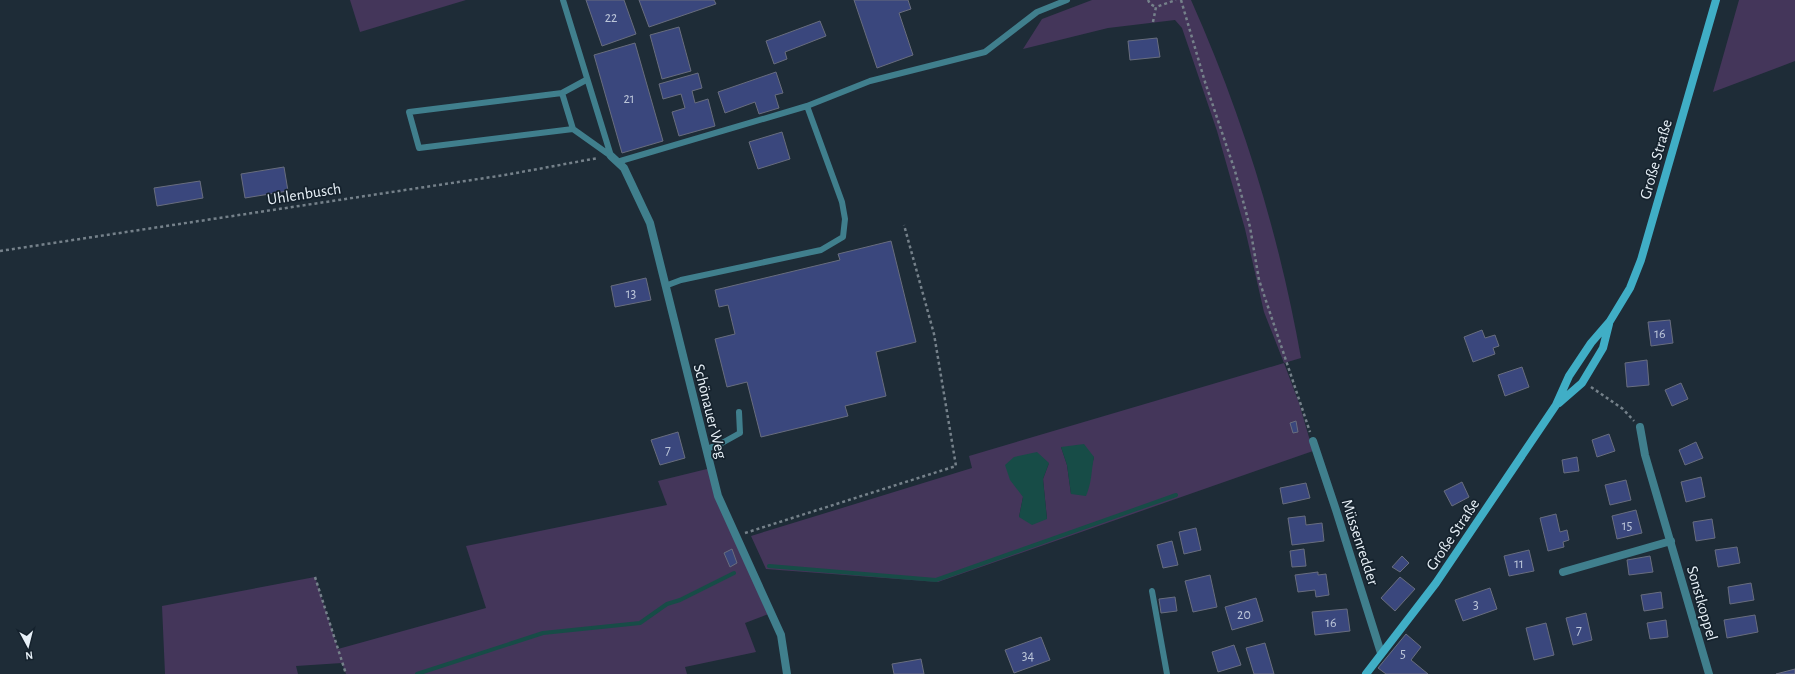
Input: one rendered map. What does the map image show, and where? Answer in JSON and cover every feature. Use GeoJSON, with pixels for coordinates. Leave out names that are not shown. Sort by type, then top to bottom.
{"type":"FeatureCollection","features":[{"type":"Feature","properties":{"kind":"street","name":"Große Straße"},"geometry":{"type":"LineString","coordinates":[[1366,674],[1436,583],[1556,405],[1569,376],[1591,343],[1610,321],[1630,288],[1638,267],[1716,0]]}},
{"type":"Feature","properties":{"kind":"street","name":"Schönauer Weg"},"geometry":{"type":"LineString","coordinates":[[611,156],[624,168],[650,223],[718,496],[781,635],[788,674]]}},
{"type":"Feature","properties":{"kind":"street","name":"Große Straße"},"geometry":{"type":"LineString","coordinates":[[1556,405],[1582,383],[1603,348],[1610,321]]}},
{"type":"Feature","properties":{"kind":"street","name":"Sonstkoppel"},"geometry":{"type":"LineString","coordinates":[[1640,427],[1645,456],[1671,540],[1709,674]]}},
{"type":"Feature","properties":{"kind":"street","name":"Müssenredder"},"geometry":{"type":"LineString","coordinates":[[1313,441],[1381,653]]}},
{"type":"Feature","properties":{"kind":"street"},"geometry":{"type":"LineString","coordinates":[[1563,572],[1671,540]]}},
{"type":"Feature","properties":{"kind":"lane"},"geometry":{"type":"LineString","coordinates":[[563,0],[586,80],[611,156]]}},
{"type":"Feature","properties":{"kind":"lane"},"geometry":{"type":"LineString","coordinates":[[617,162],[807,106],[870,81],[985,52],[1037,12],[1067,0]]}},
{"type":"Feature","properties":{"kind":"lane"},"geometry":{"type":"LineString","coordinates":[[573,129],[420,148],[409,112],[562,93],[586,80]]}},
{"type":"Feature","properties":{"kind":"lane"},"geometry":{"type":"LineString","coordinates":[[562,93],[573,129],[611,156]]}},
{"type":"Feature","properties":{"kind":"lane"},"geometry":{"type":"LineString","coordinates":[[665,286],[681,280],[821,250],[843,237],[845,219],[842,202],[807,106]]}},
{"type":"Feature","properties":{"kind":"lane"},"geometry":{"type":"LineString","coordinates":[[707,449],[740,433],[739,412]]}},
{"type":"Feature","properties":{"kind":"lane"},"geometry":{"type":"LineString","coordinates":[[1152,591],[1167,674]]}},
{"type":"Feature","properties":{"kind":"path"},"geometry":{"type":"LineString","coordinates":[[1148,0],[1150,4],[1156,7],[1176,0]]}},
{"type":"Feature","properties":{"kind":"path"},"geometry":{"type":"LineString","coordinates":[[1181,0],[1205,82],[1235,171],[1250,227],[1259,280],[1313,441]]}},
{"type":"Feature","properties":{"kind":"path"},"geometry":{"type":"LineString","coordinates":[[1153,22],[1156,7]]}},
{"type":"Feature","properties":{"kind":"path","name":"Uhlenbusch"},"geometry":{"type":"LineString","coordinates":[[0,251],[505,175],[611,156]]}},
{"type":"Feature","properties":{"kind":"path"},"geometry":{"type":"LineString","coordinates":[[736,536],[956,466],[934,334],[904,225]]}},
{"type":"Feature","properties":{"kind":"path"},"geometry":{"type":"LineString","coordinates":[[1582,383],[1593,388],[1623,409],[1640,427]]}},
{"type":"Feature","properties":{"kind":"path"},"geometry":{"type":"LineString","coordinates":[[315,577],[346,674]]}},
{"type":"Feature","properties":{"kind":"shaded area"},"geometry":{"type":"Polygon","coordinates":[[[350,0],[466,0],[360,32],[350,0]]]}},
{"type":"Feature","properties":{"kind":"shaded area"},"geometry":{"type":"Polygon","coordinates":[[[1092,0],[1191,0],[1227,87],[1257,175],[1282,266],[1301,358],[1284,363],[1264,312],[1245,229],[1217,131],[1182,28],[1175,20],[1108,28],[1023,49],[1042,19],[1092,0]]]}},
{"type":"Feature","properties":{"kind":"shaded area"},"geometry":{"type":"Polygon","coordinates":[[[1739,0],[1795,0],[1795,61],[1713,92],[1739,0]]]}},
{"type":"Feature","properties":{"kind":"shaded area"},"geometry":{"type":"Polygon","coordinates":[[[1284,363],[1299,403],[1313,451],[938,582],[766,569],[751,536],[972,468],[969,456],[1284,363]],[[1061,447],[1067,465],[1071,494],[1090,473],[1094,457],[1061,447]],[[1049,463],[1023,497],[1019,517],[1047,519],[1043,479],[1049,463]]]}},
{"type":"Feature","properties":{"kind":"shaded area"},"geometry":{"type":"Polygon","coordinates":[[[1084,444],[1094,457],[1086,496],[1071,494],[1067,465],[1061,447],[1084,444]]]}},
{"type":"Feature","properties":{"kind":"shaded area"},"geometry":{"type":"Polygon","coordinates":[[[1037,452],[1049,463],[1043,479],[1047,519],[1032,525],[1019,517],[1023,497],[1010,480],[1005,465],[1014,457],[1037,452]]]}},
{"type":"Feature","properties":{"kind":"shaded area"},"geometry":{"type":"Polygon","coordinates":[[[711,468],[718,496],[771,613],[745,623],[756,652],[685,667],[687,674],[346,674],[342,663],[296,666],[298,674],[165,674],[162,606],[315,577],[338,649],[486,608],[466,546],[667,505],[658,481],[711,468]]]}},
{"type":"Feature","properties":{"kind":"building"},"geometry":{"type":"Polygon","coordinates":[[[586,0],[624,0],[636,34],[602,46],[586,0]]]}},
{"type":"Feature","properties":{"kind":"building"},"geometry":{"type":"Polygon","coordinates":[[[639,0],[714,0],[716,4],[649,27],[639,0]]]}},
{"type":"Feature","properties":{"kind":"building"},"geometry":{"type":"Polygon","coordinates":[[[854,0],[908,0],[911,9],[899,13],[913,55],[877,68],[854,0]]]}},
{"type":"Feature","properties":{"kind":"building"},"geometry":{"type":"Polygon","coordinates":[[[820,21],[826,36],[785,52],[787,59],[774,64],[766,41],[820,21]]]}},
{"type":"Feature","properties":{"kind":"building"},"geometry":{"type":"Polygon","coordinates":[[[679,27],[691,71],[662,79],[650,35],[679,27]]]}},
{"type":"Feature","properties":{"kind":"building"},"geometry":{"type":"Polygon","coordinates":[[[1157,38],[1160,57],[1130,60],[1128,41],[1157,38]]]}},
{"type":"Feature","properties":{"kind":"building"},"geometry":{"type":"Polygon","coordinates":[[[635,43],[663,141],[622,153],[594,55],[635,43]]]}},
{"type":"Feature","properties":{"kind":"building"},"geometry":{"type":"Polygon","coordinates":[[[776,72],[783,93],[775,95],[779,108],[759,114],[755,102],[725,113],[718,92],[776,72]]]}},
{"type":"Feature","properties":{"kind":"building"},"geometry":{"type":"Polygon","coordinates":[[[698,73],[702,88],[692,91],[695,103],[708,99],[715,126],[679,136],[672,112],[685,108],[681,94],[663,99],[659,84],[698,73]]]}},
{"type":"Feature","properties":{"kind":"building"},"geometry":{"type":"Polygon","coordinates":[[[782,132],[790,159],[758,169],[749,142],[782,132]]]}},
{"type":"Feature","properties":{"kind":"building"},"geometry":{"type":"Polygon","coordinates":[[[284,167],[288,191],[245,198],[241,174],[284,167]]]}},
{"type":"Feature","properties":{"kind":"building"},"geometry":{"type":"Polygon","coordinates":[[[200,181],[203,198],[157,206],[154,188],[200,181]]]}},
{"type":"Feature","properties":{"kind":"building"},"geometry":{"type":"Polygon","coordinates":[[[891,241],[916,342],[876,352],[886,396],[845,406],[848,416],[761,437],[747,382],[727,387],[715,339],[735,334],[728,305],[719,307],[715,290],[840,260],[838,254],[891,241]]]}},
{"type":"Feature","properties":{"kind":"building"},"geometry":{"type":"Polygon","coordinates":[[[646,278],[651,300],[615,307],[611,286],[646,278]]]}},
{"type":"Feature","properties":{"kind":"building"},"geometry":{"type":"Polygon","coordinates":[[[1670,320],[1673,343],[1651,346],[1648,322],[1670,320]]]}},
{"type":"Feature","properties":{"kind":"building"},"geometry":{"type":"Polygon","coordinates":[[[1482,330],[1485,338],[1495,335],[1499,346],[1493,348],[1495,354],[1473,362],[1464,337],[1482,330]]]}},
{"type":"Feature","properties":{"kind":"building"},"geometry":{"type":"Polygon","coordinates":[[[1647,360],[1649,385],[1627,387],[1625,363],[1647,360]]]}},
{"type":"Feature","properties":{"kind":"building"},"geometry":{"type":"Polygon","coordinates":[[[1522,367],[1529,387],[1505,396],[1498,375],[1522,367]]]}},
{"type":"Feature","properties":{"kind":"building"},"geometry":{"type":"Polygon","coordinates":[[[1681,383],[1688,399],[1672,406],[1665,390],[1681,383]]]}},
{"type":"Feature","properties":{"kind":"building"},"geometry":{"type":"Polygon","coordinates":[[[1296,421],[1298,432],[1293,433],[1290,423],[1296,421]]]}},
{"type":"Feature","properties":{"kind":"building"},"geometry":{"type":"Polygon","coordinates":[[[678,432],[685,458],[660,465],[651,440],[678,432]]]}},
{"type":"Feature","properties":{"kind":"building"},"geometry":{"type":"Polygon","coordinates":[[[1609,434],[1615,451],[1597,457],[1592,440],[1609,434]]]}},
{"type":"Feature","properties":{"kind":"building"},"geometry":{"type":"Polygon","coordinates":[[[1696,442],[1703,458],[1685,465],[1679,450],[1696,442]]]}},
{"type":"Feature","properties":{"kind":"building"},"geometry":{"type":"Polygon","coordinates":[[[1577,457],[1579,471],[1564,473],[1562,460],[1577,457]]]}},
{"type":"Feature","properties":{"kind":"building"},"geometry":{"type":"Polygon","coordinates":[[[1701,477],[1705,497],[1686,502],[1681,482],[1701,477]]]}},
{"type":"Feature","properties":{"kind":"building"},"geometry":{"type":"Polygon","coordinates":[[[1626,480],[1631,500],[1610,505],[1605,485],[1626,480]]]}},
{"type":"Feature","properties":{"kind":"building"},"geometry":{"type":"Polygon","coordinates":[[[1462,482],[1469,497],[1452,506],[1444,491],[1462,482]]]}},
{"type":"Feature","properties":{"kind":"building"},"geometry":{"type":"Polygon","coordinates":[[[1306,483],[1310,498],[1283,504],[1280,488],[1306,483]]]}},
{"type":"Feature","properties":{"kind":"building"},"geometry":{"type":"Polygon","coordinates":[[[1636,510],[1642,533],[1617,539],[1612,516],[1636,510]]]}},
{"type":"Feature","properties":{"kind":"building"},"geometry":{"type":"Polygon","coordinates":[[[1556,514],[1560,532],[1567,530],[1569,540],[1563,542],[1564,547],[1548,551],[1540,518],[1556,514]]]}},
{"type":"Feature","properties":{"kind":"building"},"geometry":{"type":"Polygon","coordinates":[[[1305,516],[1306,525],[1322,523],[1324,541],[1292,545],[1288,518],[1305,516]]]}},
{"type":"Feature","properties":{"kind":"building"},"geometry":{"type":"Polygon","coordinates":[[[1712,519],[1715,538],[1696,541],[1693,522],[1712,519]]]}},
{"type":"Feature","properties":{"kind":"building"},"geometry":{"type":"Polygon","coordinates":[[[1196,528],[1201,550],[1184,554],[1179,532],[1196,528]]]}},
{"type":"Feature","properties":{"kind":"building"},"geometry":{"type":"Polygon","coordinates":[[[1172,541],[1178,565],[1163,568],[1157,545],[1172,541]]]}},
{"type":"Feature","properties":{"kind":"building"},"geometry":{"type":"Polygon","coordinates":[[[1737,547],[1740,563],[1718,567],[1715,550],[1737,547]]]}},
{"type":"Feature","properties":{"kind":"building"},"geometry":{"type":"Polygon","coordinates":[[[732,549],[737,563],[730,567],[724,553],[732,549]]]}},
{"type":"Feature","properties":{"kind":"building"},"geometry":{"type":"Polygon","coordinates":[[[1304,549],[1306,566],[1292,567],[1290,551],[1304,549]]]}},
{"type":"Feature","properties":{"kind":"building"},"geometry":{"type":"Polygon","coordinates":[[[1529,550],[1534,571],[1509,576],[1504,556],[1529,550]]]}},
{"type":"Feature","properties":{"kind":"building"},"geometry":{"type":"Polygon","coordinates":[[[1402,556],[1409,563],[1400,572],[1392,567],[1402,556]]]}},
{"type":"Feature","properties":{"kind":"building"},"geometry":{"type":"Polygon","coordinates":[[[1650,556],[1653,572],[1629,575],[1627,560],[1650,556]]]}},
{"type":"Feature","properties":{"kind":"building"},"geometry":{"type":"Polygon","coordinates":[[[1318,572],[1318,575],[1326,574],[1329,595],[1316,597],[1315,590],[1298,592],[1295,575],[1318,572]]]}},
{"type":"Feature","properties":{"kind":"building"},"geometry":{"type":"Polygon","coordinates":[[[1210,575],[1217,607],[1193,612],[1185,581],[1210,575]]]}},
{"type":"Feature","properties":{"kind":"building"},"geometry":{"type":"Polygon","coordinates":[[[1400,577],[1415,589],[1395,611],[1381,598],[1400,577]]]}},
{"type":"Feature","properties":{"kind":"building"},"geometry":{"type":"Polygon","coordinates":[[[1751,583],[1754,600],[1730,604],[1728,587],[1751,583]]]}},
{"type":"Feature","properties":{"kind":"building"},"geometry":{"type":"Polygon","coordinates":[[[1490,588],[1497,609],[1463,621],[1455,600],[1490,588]]]}},
{"type":"Feature","properties":{"kind":"building"},"geometry":{"type":"Polygon","coordinates":[[[1661,592],[1663,608],[1644,611],[1641,595],[1661,592]]]}},
{"type":"Feature","properties":{"kind":"building"},"geometry":{"type":"Polygon","coordinates":[[[1175,597],[1177,611],[1161,613],[1159,599],[1175,597]]]}},
{"type":"Feature","properties":{"kind":"building"},"geometry":{"type":"Polygon","coordinates":[[[1256,598],[1263,621],[1232,630],[1225,607],[1256,598]]]}},
{"type":"Feature","properties":{"kind":"building"},"geometry":{"type":"Polygon","coordinates":[[[1347,609],[1350,631],[1315,635],[1312,612],[1347,609]]]}},
{"type":"Feature","properties":{"kind":"building"},"geometry":{"type":"Polygon","coordinates":[[[1586,613],[1592,640],[1573,645],[1566,618],[1586,613]]]}},
{"type":"Feature","properties":{"kind":"building"},"geometry":{"type":"Polygon","coordinates":[[[1755,615],[1758,632],[1727,638],[1724,620],[1755,615]]]}},
{"type":"Feature","properties":{"kind":"building"},"geometry":{"type":"Polygon","coordinates":[[[1666,620],[1668,637],[1650,639],[1647,623],[1666,620]]]}},
{"type":"Feature","properties":{"kind":"building"},"geometry":{"type":"Polygon","coordinates":[[[1546,623],[1554,655],[1534,660],[1526,628],[1546,623]]]}},
{"type":"Feature","properties":{"kind":"building"},"geometry":{"type":"Polygon","coordinates":[[[1406,634],[1421,647],[1411,660],[1428,674],[1386,674],[1378,668],[1406,634]]]}},
{"type":"Feature","properties":{"kind":"building"},"geometry":{"type":"Polygon","coordinates":[[[1041,637],[1050,660],[1014,673],[1005,650],[1041,637]]]}},
{"type":"Feature","properties":{"kind":"building"},"geometry":{"type":"Polygon","coordinates":[[[1265,643],[1274,674],[1254,674],[1246,648],[1265,643]]]}},
{"type":"Feature","properties":{"kind":"building"},"geometry":{"type":"Polygon","coordinates":[[[1234,645],[1241,665],[1218,672],[1212,652],[1234,645]]]}},
{"type":"Feature","properties":{"kind":"building"},"geometry":{"type":"Polygon","coordinates":[[[921,659],[924,674],[894,674],[892,664],[921,659]]]}},
{"type":"Feature","properties":{"kind":"building"},"geometry":{"type":"Polygon","coordinates":[[[1795,669],[1795,674],[1776,674],[1795,669]]]}},
{"type":"Feature","properties":{"kind":"waterway"},"geometry":{"type":"LineString","coordinates":[[769,566],[936,580],[1176,495]]}},
{"type":"Feature","properties":{"kind":"waterway"},"geometry":{"type":"LineString","coordinates":[[417,674],[543,633],[640,623],[667,604],[680,600],[734,573]]}}]}
